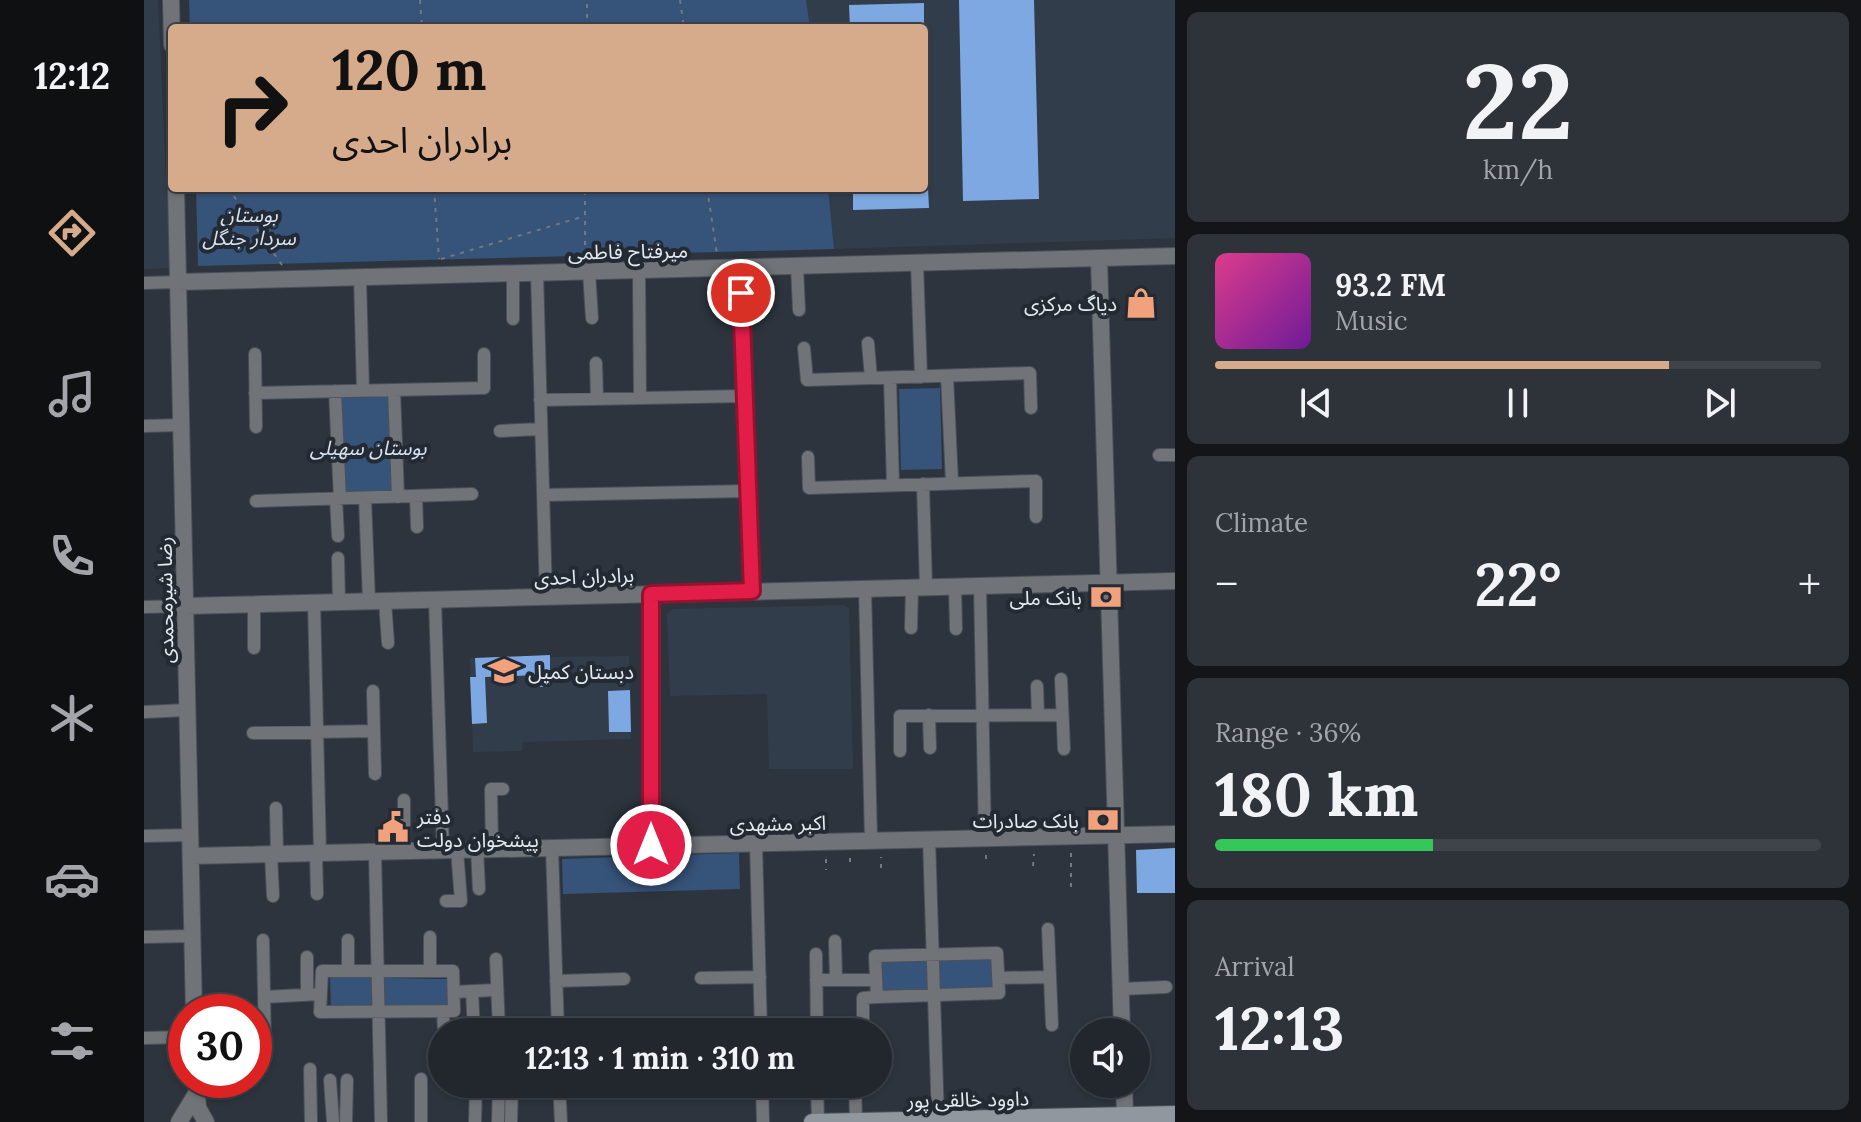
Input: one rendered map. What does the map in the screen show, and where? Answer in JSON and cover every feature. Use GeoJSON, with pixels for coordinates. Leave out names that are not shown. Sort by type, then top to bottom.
{"type":"FeatureCollection","features":[{"type":"Feature","properties":{"kind":"main road","name":"داوود خالقی پور"},"geometry":{"type":"LineString","coordinates":[[816,1122],[1125,1119],[1175,1114]]}},
{"type":"Feature","properties":{"kind":"street"},"geometry":{"type":"LineString","coordinates":[[171,0],[172,24]]}},
{"type":"Feature","properties":{"kind":"street","name":"رضا شیرمحمدی"},"geometry":{"type":"LineString","coordinates":[[176,192],[194,994]]}},
{"type":"Feature","properties":{"kind":"street","name":"میرفتاح فاطمی"},"geometry":{"type":"LineString","coordinates":[[178,282],[360,278],[440,268],[537,273],[587,264],[639,270],[1175,256]]}},
{"type":"Feature","properties":{"kind":"street"},"geometry":{"type":"LineString","coordinates":[[1099,259],[1122,1018]]}},
{"type":"Feature","properties":{"kind":"street"},"geometry":{"type":"LineString","coordinates":[[917,263],[921,377]]}},
{"type":"Feature","properties":{"kind":"street"},"geometry":{"type":"LineString","coordinates":[[587,264],[592,318]]}},
{"type":"Feature","properties":{"kind":"street"},"geometry":{"type":"LineString","coordinates":[[797,266],[799,310]]}},
{"type":"Feature","properties":{"kind":"street"},"geometry":{"type":"LineString","coordinates":[[740,268],[752,591]]}},
{"type":"Feature","properties":{"kind":"street"},"geometry":{"type":"LineString","coordinates":[[639,270],[640,398]]}},
{"type":"Feature","properties":{"kind":"street"},"geometry":{"type":"LineString","coordinates":[[537,273],[546,597]]}},
{"type":"Feature","properties":{"kind":"street"},"geometry":{"type":"LineString","coordinates":[[513,274],[513,319]]}},
{"type":"Feature","properties":{"kind":"street"},"geometry":{"type":"LineString","coordinates":[[360,278],[363,391]]}},
{"type":"Feature","properties":{"kind":"street"},"geometry":{"type":"LineString","coordinates":[[144,283],[178,282]]}},
{"type":"Feature","properties":{"kind":"street"},"geometry":{"type":"LineString","coordinates":[[868,343],[871,378]]}},
{"type":"Feature","properties":{"kind":"street"},"geometry":{"type":"LineString","coordinates":[[804,348],[807,380],[1030,373],[1031,408]]}},
{"type":"Feature","properties":{"kind":"street"},"geometry":{"type":"LineString","coordinates":[[255,354],[256,427]]}},
{"type":"Feature","properties":{"kind":"street"},"geometry":{"type":"LineString","coordinates":[[255,393],[484,388],[484,354]]}},
{"type":"Feature","properties":{"kind":"street"},"geometry":{"type":"LineString","coordinates":[[596,363],[597,399]]}},
{"type":"Feature","properties":{"kind":"street"},"geometry":{"type":"LineString","coordinates":[[947,376],[952,482]]}},
{"type":"Feature","properties":{"kind":"street"},"geometry":{"type":"LineString","coordinates":[[890,378],[893,485]]}},
{"type":"Feature","properties":{"kind":"street"},"geometry":{"type":"LineString","coordinates":[[394,390],[398,497]]}},
{"type":"Feature","properties":{"kind":"street"},"geometry":{"type":"LineString","coordinates":[[335,391],[338,536]]}},
{"type":"Feature","properties":{"kind":"street"},"geometry":{"type":"LineString","coordinates":[[540,400],[745,396]]}},
{"type":"Feature","properties":{"kind":"street"},"geometry":{"type":"LineString","coordinates":[[144,426],[181,425]]}},
{"type":"Feature","properties":{"kind":"street"},"geometry":{"type":"LineString","coordinates":[[500,431],[541,429]]}},
{"type":"Feature","properties":{"kind":"street"},"geometry":{"type":"LineString","coordinates":[[1159,455],[1175,455]]}},
{"type":"Feature","properties":{"kind":"street"},"geometry":{"type":"LineString","coordinates":[[808,457],[809,488],[1036,481],[1036,517]]}},
{"type":"Feature","properties":{"kind":"street"},"geometry":{"type":"LineString","coordinates":[[911,628],[919,587],[923,484]]}},
{"type":"Feature","properties":{"kind":"street"},"geometry":{"type":"LineString","coordinates":[[543,495],[748,491]]}},
{"type":"Feature","properties":{"kind":"street"},"geometry":{"type":"LineString","coordinates":[[256,501],[472,494]]}},
{"type":"Feature","properties":{"kind":"street"},"geometry":{"type":"LineString","coordinates":[[416,496],[417,527]]}},
{"type":"Feature","properties":{"kind":"street"},"geometry":{"type":"LineString","coordinates":[[365,498],[377,601],[388,643]]}},
{"type":"Feature","properties":{"kind":"street"},"geometry":{"type":"LineString","coordinates":[[338,558],[339,602]]}},
{"type":"Feature","properties":{"kind":"street","name":"برادران احدی"},"geometry":{"type":"LineString","coordinates":[[185,606],[1175,581]]}},
{"type":"Feature","properties":{"kind":"street"},"geometry":{"type":"LineString","coordinates":[[955,586],[956,629]]}},
{"type":"Feature","properties":{"kind":"street"},"geometry":{"type":"LineString","coordinates":[[980,586],[985,838]]}},
{"type":"Feature","properties":{"kind":"street"},"geometry":{"type":"LineString","coordinates":[[865,589],[871,840]]}},
{"type":"Feature","properties":{"kind":"street"},"geometry":{"type":"LineString","coordinates":[[651,594],[651,845]]}},
{"type":"Feature","properties":{"kind":"street"},"geometry":{"type":"LineString","coordinates":[[435,600],[450,850],[461,901],[446,901]]}},
{"type":"Feature","properties":{"kind":"street"},"geometry":{"type":"LineString","coordinates":[[314,602],[317,894]]}},
{"type":"Feature","properties":{"kind":"street"},"geometry":{"type":"LineString","coordinates":[[254,604],[254,648]]}},
{"type":"Feature","properties":{"kind":"street"},"geometry":{"type":"LineString","coordinates":[[144,607],[185,606]]}},
{"type":"Feature","properties":{"kind":"street"},"geometry":{"type":"LineString","coordinates":[[1061,679],[1064,749]]}},
{"type":"Feature","properties":{"kind":"street"},"geometry":{"type":"LineString","coordinates":[[1037,686],[1038,715]]}},
{"type":"Feature","properties":{"kind":"street"},"geometry":{"type":"LineString","coordinates":[[373,691],[375,774]]}},
{"type":"Feature","properties":{"kind":"street"},"geometry":{"type":"LineString","coordinates":[[144,712],[187,710]]}},
{"type":"Feature","properties":{"kind":"street"},"geometry":{"type":"LineString","coordinates":[[929,715],[930,748]]}},
{"type":"Feature","properties":{"kind":"street"},"geometry":{"type":"LineString","coordinates":[[900,751],[900,716],[1062,715]]}},
{"type":"Feature","properties":{"kind":"street"},"geometry":{"type":"LineString","coordinates":[[253,733],[374,731]]}},
{"type":"Feature","properties":{"kind":"street"},"geometry":{"type":"LineString","coordinates":[[479,889],[491,789]]}},
{"type":"Feature","properties":{"kind":"street"},"geometry":{"type":"LineString","coordinates":[[404,800],[404,851]]}},
{"type":"Feature","properties":{"kind":"street"},"geometry":{"type":"LineString","coordinates":[[273,896],[276,808]]}},
{"type":"Feature","properties":{"kind":"street","name":"اکبر مشهدی"},"geometry":{"type":"LineString","coordinates":[[191,856],[1175,834]]}},
{"type":"Feature","properties":{"kind":"street"},"geometry":{"type":"LineString","coordinates":[[144,836],[190,835]]}},
{"type":"Feature","properties":{"kind":"street"},"geometry":{"type":"LineString","coordinates":[[929,839],[938,1120]]}},
{"type":"Feature","properties":{"kind":"street"},"geometry":{"type":"LineString","coordinates":[[756,843],[761,1018]]}},
{"type":"Feature","properties":{"kind":"street"},"geometry":{"type":"LineString","coordinates":[[552,848],[557,1018]]}},
{"type":"Feature","properties":{"kind":"street"},"geometry":{"type":"LineString","coordinates":[[375,852],[381,1122]]}},
{"type":"Feature","properties":{"kind":"street"},"geometry":{"type":"LineString","coordinates":[[1048,929],[1052,1025]]}},
{"type":"Feature","properties":{"kind":"street"},"geometry":{"type":"LineString","coordinates":[[144,937],[192,936]]}},
{"type":"Feature","properties":{"kind":"street"},"geometry":{"type":"LineString","coordinates":[[430,937],[430,971]]}},
{"type":"Feature","properties":{"kind":"street"},"geometry":{"type":"LineString","coordinates":[[263,940],[264,994]]}},
{"type":"Feature","properties":{"kind":"street"},"geometry":{"type":"LineString","coordinates":[[348,940],[348,971]]}},
{"type":"Feature","properties":{"kind":"street"},"geometry":{"type":"LineString","coordinates":[[835,941],[836,980]]}},
{"type":"Feature","properties":{"kind":"street"},"geometry":{"type":"LineString","coordinates":[[863,1018],[863,998],[999,993],[997,953],[875,956],[877,997]]}},
{"type":"Feature","properties":{"kind":"street"},"geometry":{"type":"LineString","coordinates":[[816,954],[817,1018]]}},
{"type":"Feature","properties":{"kind":"street"},"geometry":{"type":"LineString","coordinates":[[307,957],[307,995]]}},
{"type":"Feature","properties":{"kind":"street"},"geometry":{"type":"LineString","coordinates":[[496,959],[498,1018]]}},
{"type":"Feature","properties":{"kind":"street"},"geometry":{"type":"LineString","coordinates":[[322,971],[377,971],[453,971],[454,1011],[320,1012],[322,971]]}},
{"type":"Feature","properties":{"kind":"street"},"geometry":{"type":"LineString","coordinates":[[701,978],[760,977]]}},
{"type":"Feature","properties":{"kind":"street"},"geometry":{"type":"LineString","coordinates":[[998,978],[1050,977]]}},
{"type":"Feature","properties":{"kind":"street"},"geometry":{"type":"LineString","coordinates":[[556,981],[624,979]]}},
{"type":"Feature","properties":{"kind":"street"},"geometry":{"type":"LineString","coordinates":[[816,980],[876,980]]}},
{"type":"Feature","properties":{"kind":"street"},"geometry":{"type":"LineString","coordinates":[[1121,989],[1166,987]]}},
{"type":"Feature","properties":{"kind":"street"},"geometry":{"type":"LineString","coordinates":[[454,992],[495,990]]}},
{"type":"Feature","properties":{"kind":"street"},"geometry":{"type":"LineString","coordinates":[[472,991],[473,1018]]}},
{"type":"Feature","properties":{"kind":"street"},"geometry":{"type":"LineString","coordinates":[[272,997],[321,994]]}},
{"type":"Feature","properties":{"kind":"street"},"geometry":{"type":"LineString","coordinates":[[443,1011],[443,1018]]}},
{"type":"Feature","properties":{"kind":"street"},"geometry":{"type":"LineString","coordinates":[[144,1038],[168,1037]]}},
{"type":"Feature","properties":{"kind":"street"},"geometry":{"type":"LineString","coordinates":[[310,1069],[311,1122]]}},
{"type":"Feature","properties":{"kind":"street"},"geometry":{"type":"LineString","coordinates":[[421,1079],[421,1122]]}},
{"type":"Feature","properties":{"kind":"street"},"geometry":{"type":"LineString","coordinates":[[330,1080],[333,1122]]}},
{"type":"Feature","properties":{"kind":"street"},"geometry":{"type":"LineString","coordinates":[[346,1122],[347,1080]]}},
{"type":"Feature","properties":{"kind":"street"},"geometry":{"type":"LineString","coordinates":[[179,1122],[191,1098]]}},
{"type":"Feature","properties":{"kind":"street"},"geometry":{"type":"LineString","coordinates":[[199,1098],[206,1122]]}},
{"type":"Feature","properties":{"kind":"street"},"geometry":{"type":"LineString","coordinates":[[475,1122],[476,1098]]}},
{"type":"Feature","properties":{"kind":"street"},"geometry":{"type":"LineString","coordinates":[[498,1122],[499,1098]]}},
{"type":"Feature","properties":{"kind":"street"},"geometry":{"type":"LineString","coordinates":[[511,1122],[512,1098]]}},
{"type":"Feature","properties":{"kind":"street"},"geometry":{"type":"LineString","coordinates":[[560,1098],[561,1122]]}},
{"type":"Feature","properties":{"kind":"street"},"geometry":{"type":"LineString","coordinates":[[762,1098],[763,1122]]}},
{"type":"Feature","properties":{"kind":"street"},"geometry":{"type":"LineString","coordinates":[[816,1122],[817,1098]]}},
{"type":"Feature","properties":{"kind":"street"},"geometry":{"type":"LineString","coordinates":[[855,1098],[856,1121]]}},
{"type":"Feature","properties":{"kind":"street"},"geometry":{"type":"LineString","coordinates":[[1124,1098],[1125,1119]]}},
{"type":"Feature","properties":{"kind":"path"},"geometry":{"type":"LineString","coordinates":[[420,0],[422,24]]}},
{"type":"Feature","properties":{"kind":"path"},"geometry":{"type":"LineString","coordinates":[[587,0],[587,24]]}},
{"type":"Feature","properties":{"kind":"path"},"geometry":{"type":"LineString","coordinates":[[680,0],[683,24]]}},
{"type":"Feature","properties":{"kind":"path"},"geometry":{"type":"LineString","coordinates":[[231,192],[292,279]]}},
{"type":"Feature","properties":{"kind":"path"},"geometry":{"type":"LineString","coordinates":[[434,192],[440,268],[585,216]]}},
{"type":"Feature","properties":{"kind":"path"},"geometry":{"type":"LineString","coordinates":[[585,192],[587,264]]}},
{"type":"Feature","properties":{"kind":"path"},"geometry":{"type":"LineString","coordinates":[[708,192],[719,268]]}},
{"type":"Feature","properties":{"kind":"path"},"geometry":{"type":"LineString","coordinates":[[1071,836],[1071,888]]}},
{"type":"Feature","properties":{"kind":"shaded area"},"geometry":{"type":"Polygon","coordinates":[[[144,0],[158,0],[170,268],[144,269],[144,0]]]}},
{"type":"Feature","properties":{"kind":"shaded area"},"geometry":{"type":"Polygon","coordinates":[[[805,0],[1175,0],[1175,238],[834,249],[827,192],[928,192],[928,24],[808,24],[805,0]]]}},
{"type":"Feature","properties":{"kind":"shaded area"},"geometry":{"type":"Polygon","coordinates":[[[844,605],[849,608],[853,769],[769,769],[767,694],[670,696],[667,614],[673,609],[844,605]]]}},
{"type":"Feature","properties":{"kind":"shaded area"},"geometry":{"type":"Polygon","coordinates":[[[629,656],[631,739],[523,742],[522,751],[473,752],[470,658],[629,656]]]}},
{"type":"Feature","properties":{"kind":"green space"},"geometry":{"type":"Polygon","coordinates":[[[189,0],[806,0],[809,24],[190,24],[189,0]]]}},
{"type":"Feature","properties":{"kind":"green space","name":"بوستان سردار جنگل"},"geometry":{"type":"Polygon","coordinates":[[[196,192],[828,192],[834,249],[198,266],[196,192]]]}},
{"type":"Feature","properties":{"kind":"green space"},"geometry":{"type":"Polygon","coordinates":[[[940,388],[942,469],[901,470],[899,389],[940,388]]]}},
{"type":"Feature","properties":{"kind":"green space","name":"بوستان سهیلی"},"geometry":{"type":"Polygon","coordinates":[[[394,396],[396,498],[342,499],[340,397],[394,396]]]}},
{"type":"Feature","properties":{"kind":"green space"},"geometry":{"type":"Polygon","coordinates":[[[739,853],[740,889],[563,894],[562,859],[739,853]]]}},
{"type":"Feature","properties":{"kind":"green space"},"geometry":{"type":"Polygon","coordinates":[[[992,958],[993,989],[882,993],[881,962],[992,958]]]}},
{"type":"Feature","properties":{"kind":"green space"},"geometry":{"type":"Polygon","coordinates":[[[330,977],[447,979],[448,1006],[331,1007],[330,977]]]}},
{"type":"Feature","properties":{"kind":"building"},"geometry":{"type":"Polygon","coordinates":[[[959,0],[1034,0],[1039,199],[963,201],[959,0]]]}},
{"type":"Feature","properties":{"kind":"building"},"geometry":{"type":"Polygon","coordinates":[[[924,3],[924,24],[850,24],[849,5],[924,3]]]}},
{"type":"Feature","properties":{"kind":"building"},"geometry":{"type":"Polygon","coordinates":[[[928,188],[929,208],[853,210],[853,192],[928,192],[928,188]]]}},
{"type":"Feature","properties":{"kind":"building"},"geometry":{"type":"Polygon","coordinates":[[[550,655],[550,686],[540,687],[539,675],[485,677],[487,723],[472,724],[470,677],[476,677],[475,658],[550,655]]]}},
{"type":"Feature","properties":{"kind":"building"},"geometry":{"type":"Polygon","coordinates":[[[630,690],[631,732],[609,732],[608,691],[630,690]]]}},
{"type":"Feature","properties":{"kind":"building"},"geometry":{"type":"Polygon","coordinates":[[[1175,848],[1175,893],[1137,893],[1136,850],[1175,848]]]}},
{"type":"Feature","properties":{"kind":"place","name":"دیاگ مرکزی"},"geometry":{"type":"Point","coordinates":[1141,303]}},
{"type":"Feature","properties":{"kind":"place","name":"بانک ملی"},"geometry":{"type":"Point","coordinates":[1106,597]}},
{"type":"Feature","properties":{"kind":"place","name":"دبستان کمیل"},"geometry":{"type":"Point","coordinates":[504,671]}},
{"type":"Feature","properties":{"kind":"place","name":"بانک صادرات"},"geometry":{"type":"Point","coordinates":[1103,820]}},
{"type":"Feature","properties":{"kind":"place","name":"دفتر پیشخوان دولت"},"geometry":{"type":"Point","coordinates":[393,827]}},
{"type":"Feature","properties":{"kind":"route"},"geometry":{"type":"LineString","coordinates":[[651,845],[651,594],[752,591],[741,293]]}}]}
